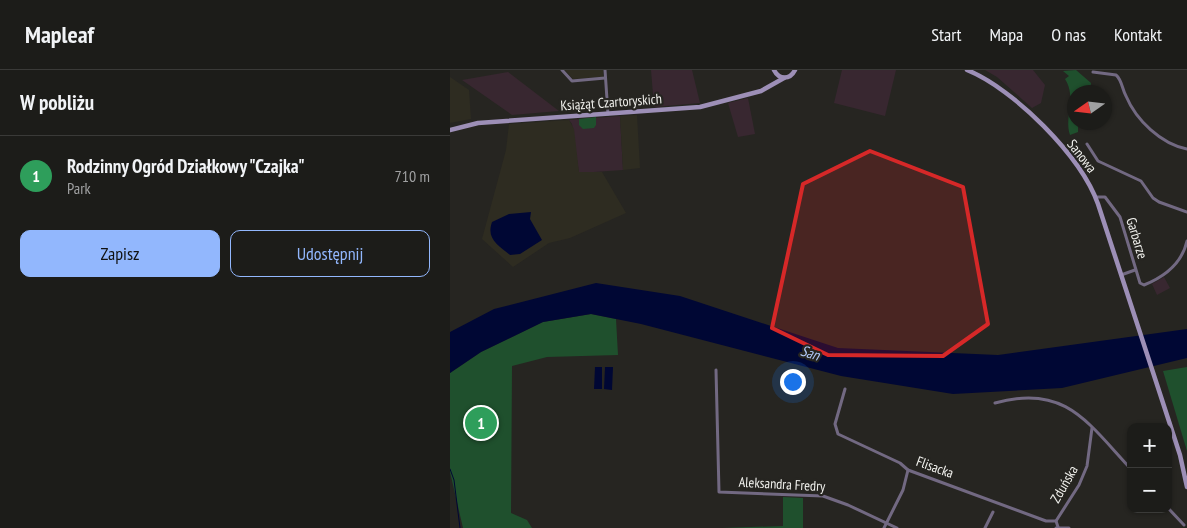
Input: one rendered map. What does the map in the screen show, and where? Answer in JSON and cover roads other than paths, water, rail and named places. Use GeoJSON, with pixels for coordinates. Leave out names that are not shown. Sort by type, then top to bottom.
{"type":"FeatureCollection","features":[{"type":"Feature","properties":{"kind":"main road","name":"Książąt Czartoryskich"},"geometry":{"type":"LineString","coordinates":[[450,130],[478,123],[700,106],[758,92],[790,76],[795,70]]}},
{"type":"Feature","properties":{"kind":"main road","name":"Sanowa"},"geometry":{"type":"LineString","coordinates":[[967,70],[1003,90],[1030,112],[1079,166],[1096,197],[1180,455],[1187,487]]}},
{"type":"Feature","properties":{"kind":"main road"},"geometry":{"type":"LineString","coordinates":[[772,86],[775,72],[784,78]]}},
{"type":"Feature","properties":{"kind":"street"},"geometry":{"type":"LineString","coordinates":[[562,70],[572,81],[605,78]]}},
{"type":"Feature","properties":{"kind":"street"},"geometry":{"type":"LineString","coordinates":[[605,70],[608,114]]}},
{"type":"Feature","properties":{"kind":"street"},"geometry":{"type":"LineString","coordinates":[[1093,72],[1116,75],[1136,115],[1164,140],[1172,145],[1187,149]]}},
{"type":"Feature","properties":{"kind":"street"},"geometry":{"type":"LineString","coordinates":[[1087,144],[1098,161],[1141,181],[1153,198],[1159,202],[1187,212]]}},
{"type":"Feature","properties":{"kind":"street","name":"Garbarze"},"geometry":{"type":"LineString","coordinates":[[1096,197],[1106,197],[1120,217],[1140,284],[1144,285],[1160,278],[1183,254],[1187,241]]}},
{"type":"Feature","properties":{"kind":"street","name":"Garbarze"},"geometry":{"type":"LineString","coordinates":[[1121,274],[1135,270]]}},
{"type":"Feature","properties":{"kind":"street","name":"Aleksandra Fredry"},"geometry":{"type":"LineString","coordinates":[[716,370],[719,492],[822,496],[839,501],[897,528]]}},
{"type":"Feature","properties":{"kind":"street","name":"Flisacka"},"geometry":{"type":"LineString","coordinates":[[845,389],[835,424],[838,434],[900,463],[908,470],[1046,521],[1056,521]]}},
{"type":"Feature","properties":{"kind":"street"},"geometry":{"type":"LineString","coordinates":[[995,403],[1035,397],[1054,401],[1075,410],[1127,464]]}},
{"type":"Feature","properties":{"kind":"street","name":"Zduńska"},"geometry":{"type":"LineString","coordinates":[[1056,521],[1079,485],[1087,466],[1092,428]]}},
{"type":"Feature","properties":{"kind":"street"},"geometry":{"type":"LineString","coordinates":[[884,528],[903,490],[908,470]]}},
{"type":"Feature","properties":{"kind":"street"},"geometry":{"type":"LineString","coordinates":[[985,528],[993,512]]}},
{"type":"Feature","properties":{"kind":"street"},"geometry":{"type":"LineString","coordinates":[[1172,512],[1184,525]]}},
{"type":"Feature","properties":{"kind":"street"},"geometry":{"type":"LineString","coordinates":[[1056,521],[1057,527],[1069,528]]}},
{"type":"Feature","properties":{"kind":"water"},"geometry":{"type":"Polygon","coordinates":[[[531,212],[530,219],[542,240],[520,254],[510,255],[494,241],[491,233],[492,222],[509,214],[531,212]]]}},
{"type":"Feature","properties":{"kind":"water","name":"San"},"geometry":{"type":"Polygon","coordinates":[[[596,283],[680,296],[838,348],[998,355],[1187,329],[1187,358],[1062,388],[953,394],[841,376],[641,324],[591,314],[543,322],[481,352],[450,373],[450,332],[494,309],[596,283]]]}},
{"type":"Feature","properties":{"kind":"water"},"geometry":{"type":"Polygon","coordinates":[[[595,367],[602,367],[602,389],[594,389],[595,367]]]}},
{"type":"Feature","properties":{"kind":"water"},"geometry":{"type":"Polygon","coordinates":[[[605,367],[613,367],[612,390],[604,389],[605,367]]]}},
{"type":"Feature","properties":{"kind":"waterway"},"geometry":{"type":"LineString","coordinates":[[450,469],[454,480],[460,528]]}},
{"type":"Feature","properties":{"kind":"place","name":"Rodzinny Ogród Działkowy \"Czajka\""},"geometry":{"type":"Point","coordinates":[481,423]}}]}
